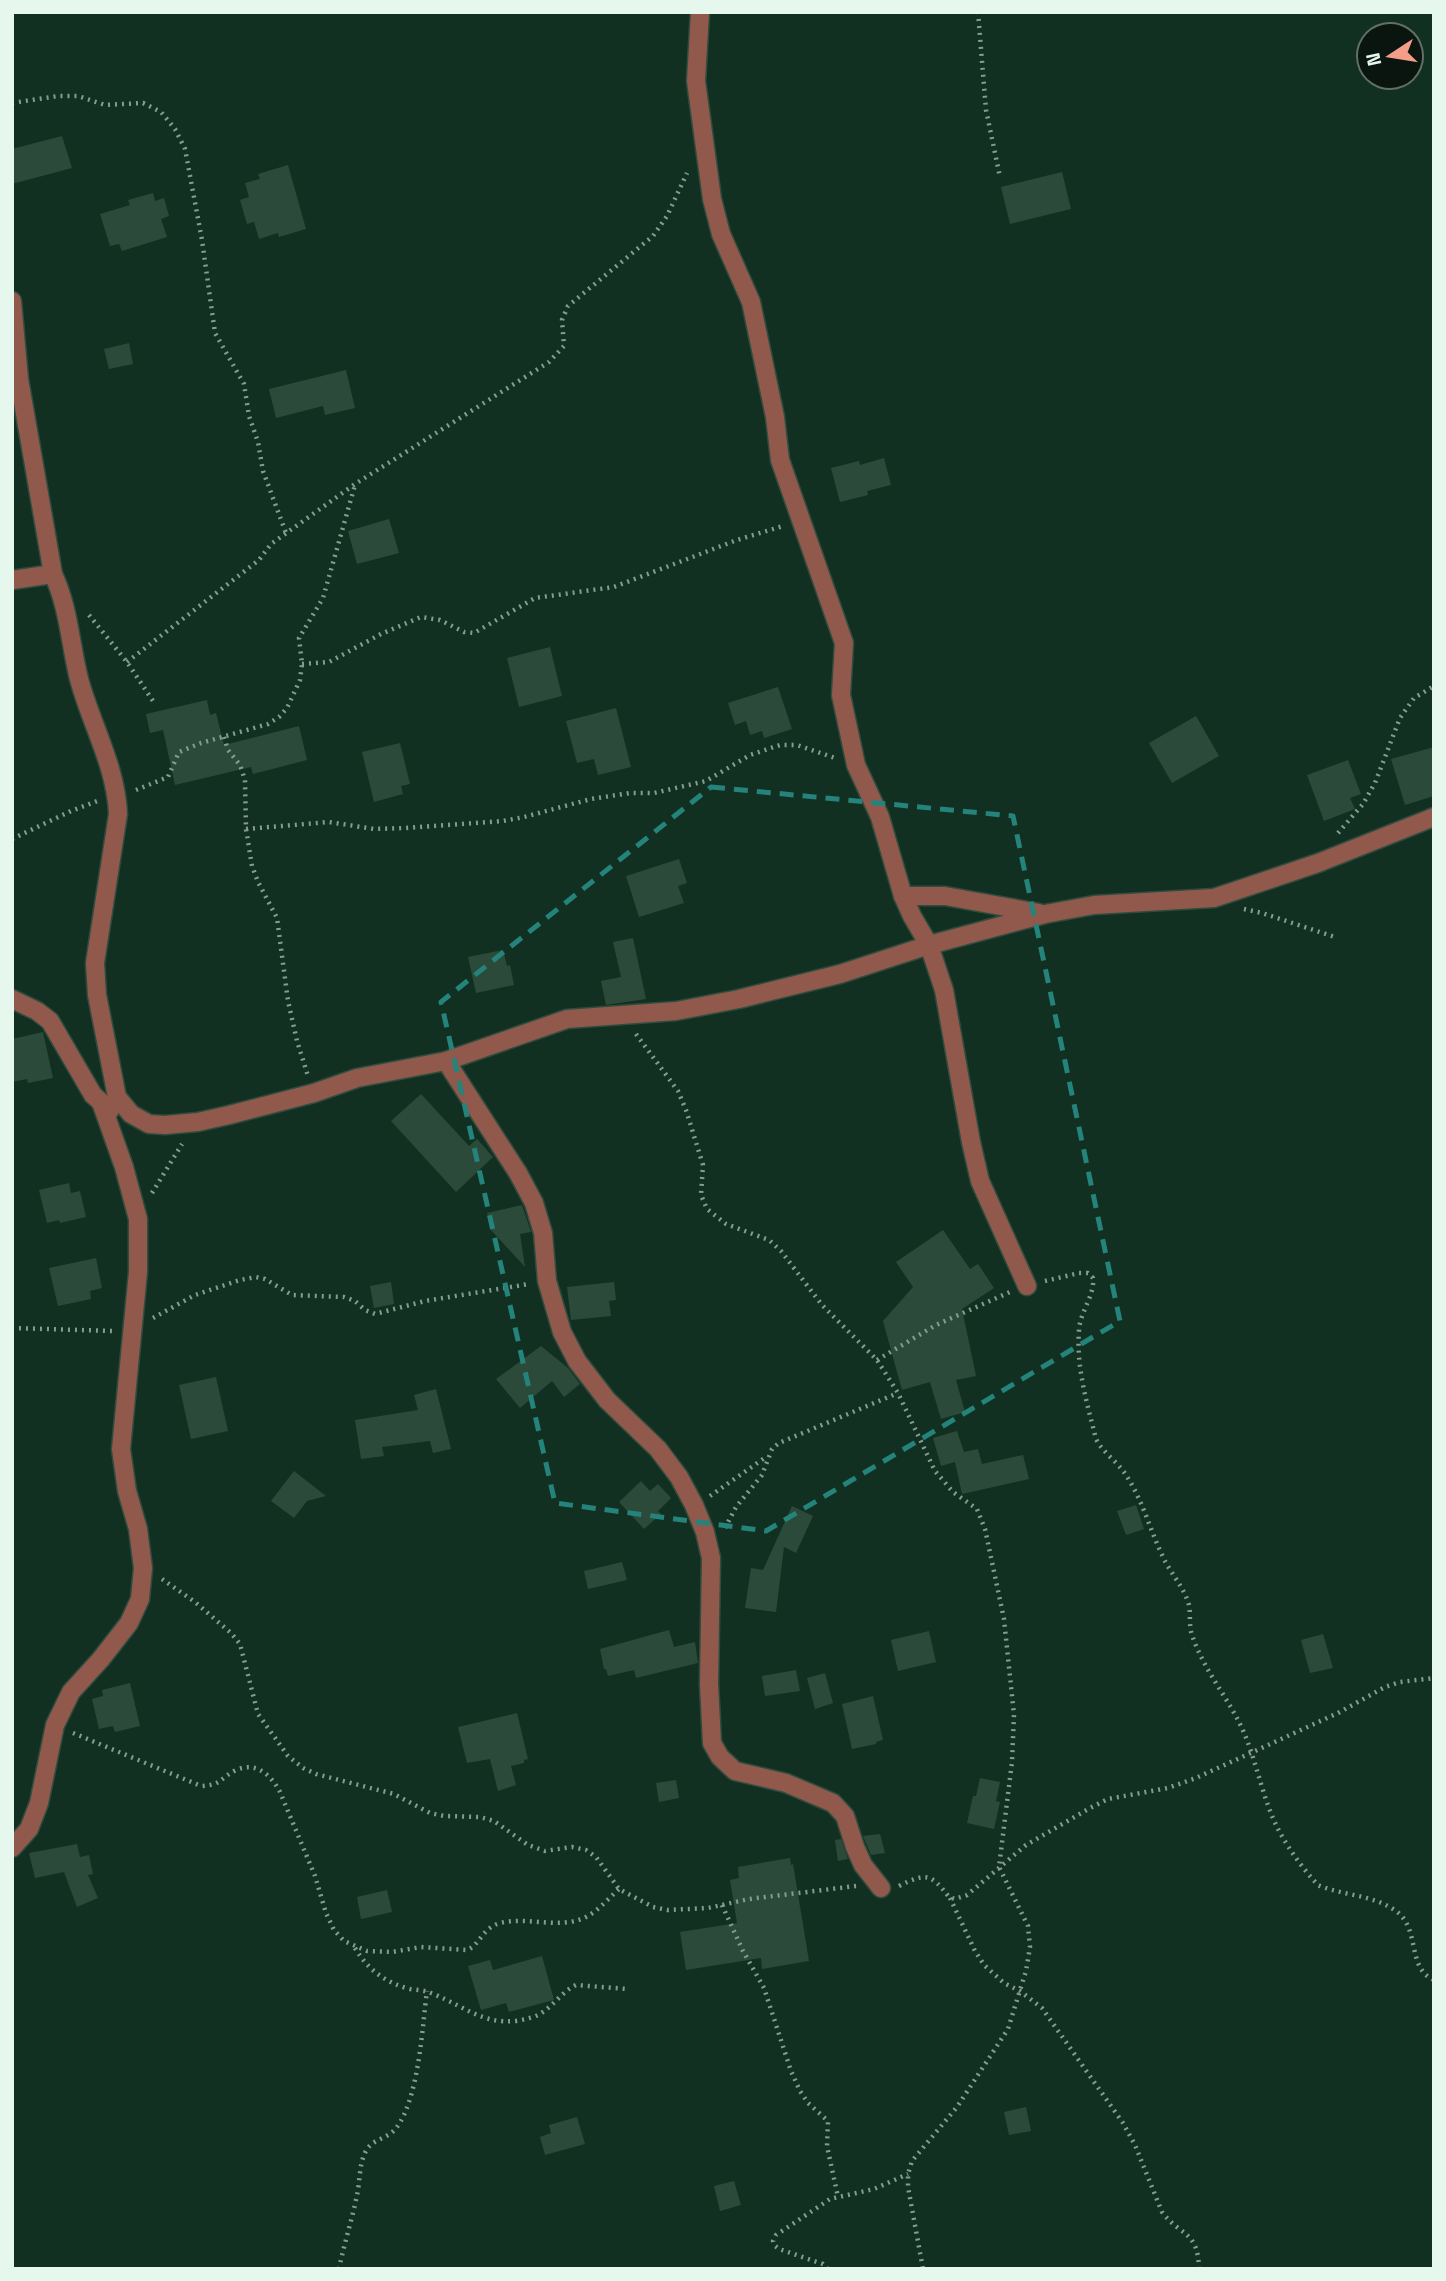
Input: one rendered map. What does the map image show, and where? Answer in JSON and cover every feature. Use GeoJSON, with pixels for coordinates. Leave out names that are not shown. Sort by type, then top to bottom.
{"type":"FeatureCollection","features":[{"type":"Feature","properties":{"kind":"street"},"geometry":{"type":"LineString","coordinates":[[700,12],[696,81],[712,198],[721,234],[751,302],[775,417],[780,460],[844,643],[841,695],[856,765],[880,817],[903,896],[929,944],[944,990],[980,1181],[1027,1286]]}},
{"type":"Feature","properties":{"kind":"street"},"geometry":{"type":"LineString","coordinates":[[12,301],[14,346],[53,574],[69,622],[78,677],[99,733],[117,796],[118,814],[95,963],[117,1097],[131,1114]]}},
{"type":"Feature","properties":{"kind":"street"},"geometry":{"type":"LineString","coordinates":[[12,580],[53,574]]}},
{"type":"Feature","properties":{"kind":"street"},"geometry":{"type":"LineString","coordinates":[[12,999],[50,1021],[80,1075],[102,1105],[113,1111],[131,1114],[149,1124],[198,1122],[314,1093],[357,1078],[446,1061],[567,1019],[676,1011],[739,999],[840,974],[929,944],[1045,914],[1094,905],[1214,898],[1318,863],[1434,817]]}},
{"type":"Feature","properties":{"kind":"street"},"geometry":{"type":"LineString","coordinates":[[903,896],[945,897],[1045,914]]}},
{"type":"Feature","properties":{"kind":"street"},"geometry":{"type":"LineString","coordinates":[[446,1061],[534,1203],[543,1233],[547,1281],[562,1332],[577,1361],[607,1400],[657,1449],[679,1477],[705,1532],[711,1558],[709,1695],[712,1743],[720,1757],[735,1771],[786,1783],[833,1804],[845,1816],[863,1865],[881,1888]]}},
{"type":"Feature","properties":{"kind":"street"},"geometry":{"type":"LineString","coordinates":[[12,1848],[29,1829],[40,1803],[55,1725],[71,1692],[129,1623],[140,1599],[142,1555],[127,1491],[121,1449],[138,1272],[138,1219],[124,1167],[102,1105]]}},
{"type":"Feature","properties":{"kind":"path"},"geometry":{"type":"LineString","coordinates":[[978,12],[986,110],[999,177]]}},
{"type":"Feature","properties":{"kind":"path"},"geometry":{"type":"LineString","coordinates":[[12,103],[58,96],[78,96],[105,105],[143,103],[161,112],[175,129],[185,149],[202,240],[215,333],[244,384],[263,471],[286,533]]}},
{"type":"Feature","properties":{"kind":"path"},"geometry":{"type":"LineString","coordinates":[[127,662],[259,560],[271,544],[286,533],[355,484],[517,380],[538,370],[564,345],[562,320],[568,306],[653,236],[667,216],[688,173]]}},
{"type":"Feature","properties":{"kind":"path"},"geometry":{"type":"LineString","coordinates":[[12,839],[89,803],[117,796],[168,777],[179,752],[254,729],[279,717],[287,708],[300,680],[302,664],[299,638],[323,598],[355,484]]}},
{"type":"Feature","properties":{"kind":"path"},"geometry":{"type":"LineString","coordinates":[[302,664],[329,662],[381,634],[421,617],[440,620],[464,632],[474,633],[536,598],[614,587],[737,540],[801,521]]}},
{"type":"Feature","properties":{"kind":"path"},"geometry":{"type":"LineString","coordinates":[[61,592],[87,612],[127,662],[153,701]]}},
{"type":"Feature","properties":{"kind":"path"},"geometry":{"type":"LineString","coordinates":[[1318,863],[1339,831],[1363,804],[1375,783],[1400,718],[1414,698],[1434,686]]}},
{"type":"Feature","properties":{"kind":"path"},"geometry":{"type":"LineString","coordinates":[[224,737],[228,750],[240,765],[245,780],[246,829],[252,866],[279,926],[288,1001],[297,1041],[314,1093]]}},
{"type":"Feature","properties":{"kind":"path"},"geometry":{"type":"LineString","coordinates":[[246,829],[330,822],[374,829],[503,821],[591,799],[630,793],[654,793],[706,781],[750,755],[780,745],[797,745],[856,765]]}},
{"type":"Feature","properties":{"kind":"path"},"geometry":{"type":"LineString","coordinates":[[1214,898],[1233,907],[1262,913],[1335,937]]}},
{"type":"Feature","properties":{"kind":"path"},"geometry":{"type":"LineString","coordinates":[[623,1016],[678,1091],[687,1110],[703,1164],[701,1195],[707,1209],[726,1224],[769,1240],[781,1251],[822,1305],[877,1360],[898,1393],[935,1471],[953,1492],[978,1509],[996,1575],[1004,1619],[1014,1715],[1012,1762],[999,1867],[1028,1926],[1030,1947],[1008,2029],[957,2107],[912,2161],[908,2188],[923,2269]]}},
{"type":"Feature","properties":{"kind":"path"},"geometry":{"type":"LineString","coordinates":[[138,1219],[168,1164],[198,1122]]}},
{"type":"Feature","properties":{"kind":"path"},"geometry":{"type":"LineString","coordinates":[[877,1360],[936,1325],[1027,1286],[1079,1273],[1088,1273],[1093,1278],[1094,1284],[1081,1314],[1079,1330],[1080,1371],[1096,1439],[1121,1469],[1136,1493],[1165,1561],[1187,1598],[1190,1607],[1189,1624],[1194,1641],[1239,1722],[1282,1838],[1318,1885],[1361,1896],[1396,1912],[1405,1920],[1410,1929],[1418,1965],[1423,1975],[1434,1980]]}},
{"type":"Feature","properties":{"kind":"path"},"geometry":{"type":"LineString","coordinates":[[12,1328],[132,1331],[169,1307],[195,1295],[256,1277],[265,1279],[292,1295],[344,1297],[375,1314],[425,1301],[547,1281]]}},
{"type":"Feature","properties":{"kind":"path"},"geometry":{"type":"LineString","coordinates":[[711,1558],[736,1507],[762,1475],[772,1449],[779,1443],[898,1393]]}},
{"type":"Feature","properties":{"kind":"path"},"geometry":{"type":"LineString","coordinates":[[694,1505],[768,1456]]}},
{"type":"Feature","properties":{"kind":"path"},"geometry":{"type":"LineString","coordinates":[[55,1725],[201,1786],[214,1785],[235,1771],[248,1767],[260,1769],[273,1779],[315,1876],[334,1930],[355,1948],[378,1976],[410,1989],[427,1991],[480,2017],[500,2022],[534,2016],[550,2009],[568,1988],[576,1985],[627,1989]]}},
{"type":"Feature","properties":{"kind":"path"},"geometry":{"type":"LineString","coordinates":[[355,1948],[392,1952],[421,1947],[467,1950],[473,1948],[487,1929],[499,1923],[571,1922],[588,1916],[619,1889]]}},
{"type":"Feature","properties":{"kind":"path"},"geometry":{"type":"LineString","coordinates":[[949,1897],[984,1965],[1004,1983],[1033,2000],[1050,2018],[1123,2123],[1135,2145],[1162,2212],[1168,2220],[1184,2231],[1198,2249],[1199,2269]]}},
{"type":"Feature","properties":{"kind":"path"},"geometry":{"type":"LineString","coordinates":[[722,1905],[764,1988],[800,2091],[808,2103],[828,2122],[829,2156],[838,2197]]}},
{"type":"Feature","properties":{"kind":"path"},"geometry":{"type":"LineString","coordinates":[[339,2269],[357,2196],[363,2155],[375,2141],[385,2139],[397,2129],[406,2110],[417,2068],[427,1991]]}},
{"type":"Feature","properties":{"kind":"path"},"geometry":{"type":"LineString","coordinates":[[828,2269],[823,2264],[779,2249],[773,2241],[776,2235],[830,2199],[890,2184],[908,2174]]}},
{"type":"Feature","properties":{"kind":"highlighted area"},"geometry":{"type":"Polygon","coordinates":[[[711,787],[1013,816],[1120,1321],[766,1531],[555,1503],[441,1002],[711,787]]]}},
{"type":"Feature","properties":{"kind":"building"},"geometry":{"type":"Polygon","coordinates":[[[62,136],[72,168],[12,184],[12,149],[62,136]]]}},
{"type":"Feature","properties":{"kind":"building"},"geometry":{"type":"Polygon","coordinates":[[[288,165],[306,229],[279,237],[278,233],[259,239],[254,222],[247,224],[240,200],[249,197],[245,183],[260,179],[258,174],[288,165]]]}},
{"type":"Feature","properties":{"kind":"building"},"geometry":{"type":"Polygon","coordinates":[[[1062,172],[1071,209],[1010,224],[1001,187],[1062,172]]]}},
{"type":"Feature","properties":{"kind":"building"},"geometry":{"type":"Polygon","coordinates":[[[153,193],[155,201],[164,198],[169,216],[161,219],[167,237],[122,251],[119,244],[110,246],[100,214],[130,205],[128,200],[153,193]]]}},
{"type":"Feature","properties":{"kind":"building"},"geometry":{"type":"Polygon","coordinates":[[[129,343],[133,364],[109,369],[104,349],[129,343]]]}},
{"type":"Feature","properties":{"kind":"building"},"geometry":{"type":"Polygon","coordinates":[[[346,370],[355,408],[325,415],[323,406],[276,418],[269,389],[346,370]]]}},
{"type":"Feature","properties":{"kind":"building"},"geometry":{"type":"Polygon","coordinates":[[[884,458],[891,485],[867,491],[868,495],[840,502],[831,468],[859,461],[860,465],[884,458]]]}},
{"type":"Feature","properties":{"kind":"building"},"geometry":{"type":"Polygon","coordinates":[[[389,519],[399,553],[357,564],[348,531],[389,519]]]}},
{"type":"Feature","properties":{"kind":"building"},"geometry":{"type":"Polygon","coordinates":[[[550,647],[562,696],[519,707],[507,658],[550,647]]]}},
{"type":"Feature","properties":{"kind":"building"},"geometry":{"type":"Polygon","coordinates":[[[778,687],[792,729],[764,738],[762,731],[750,735],[746,721],[735,725],[728,703],[778,687]]]}},
{"type":"Feature","properties":{"kind":"building"},"geometry":{"type":"Polygon","coordinates":[[[207,700],[210,715],[216,713],[224,745],[299,726],[307,760],[253,774],[251,767],[175,785],[163,730],[150,733],[146,714],[207,700]]]}},
{"type":"Feature","properties":{"kind":"building"},"geometry":{"type":"Polygon","coordinates":[[[616,708],[631,767],[598,775],[594,759],[577,763],[566,721],[616,708]]]}},
{"type":"Feature","properties":{"kind":"building"},"geometry":{"type":"Polygon","coordinates":[[[1196,716],[1219,756],[1172,783],[1149,743],[1196,716]]]}},
{"type":"Feature","properties":{"kind":"building"},"geometry":{"type":"Polygon","coordinates":[[[400,743],[410,784],[401,786],[403,794],[374,802],[362,752],[400,743]]]}},
{"type":"Feature","properties":{"kind":"building"},"geometry":{"type":"Polygon","coordinates":[[[1434,747],[1434,796],[1405,805],[1391,759],[1434,747]]]}},
{"type":"Feature","properties":{"kind":"building"},"geometry":{"type":"Polygon","coordinates":[[[1348,760],[1361,794],[1350,798],[1355,809],[1324,821],[1307,775],[1348,760]]]}},
{"type":"Feature","properties":{"kind":"building"},"geometry":{"type":"Polygon","coordinates":[[[679,859],[687,883],[678,886],[684,903],[639,917],[626,876],[679,859]]]}},
{"type":"Feature","properties":{"kind":"building"},"geometry":{"type":"Polygon","coordinates":[[[633,938],[646,999],[606,1005],[601,981],[621,977],[613,942],[633,938]]]}},
{"type":"Feature","properties":{"kind":"building"},"geometry":{"type":"Polygon","coordinates":[[[503,950],[507,966],[510,965],[514,985],[476,993],[468,957],[503,950]]]}},
{"type":"Feature","properties":{"kind":"building"},"geometry":{"type":"Polygon","coordinates":[[[43,1032],[53,1078],[28,1083],[27,1079],[12,1082],[12,1039],[43,1032]]]}},
{"type":"Feature","properties":{"kind":"building"},"geometry":{"type":"Polygon","coordinates":[[[421,1094],[469,1146],[477,1139],[493,1157],[456,1192],[391,1121],[421,1094]]]}},
{"type":"Feature","properties":{"kind":"building"},"geometry":{"type":"Polygon","coordinates":[[[69,1183],[71,1193],[80,1191],[86,1217],[47,1223],[39,1190],[69,1183]]]}},
{"type":"Feature","properties":{"kind":"building"},"geometry":{"type":"Polygon","coordinates":[[[522,1205],[531,1232],[520,1234],[525,1267],[490,1229],[487,1213],[522,1205]]]}},
{"type":"Feature","properties":{"kind":"building"},"geometry":{"type":"Polygon","coordinates":[[[943,1230],[970,1269],[978,1264],[994,1288],[962,1309],[976,1376],[956,1380],[965,1412],[941,1419],[930,1382],[902,1390],[883,1321],[913,1287],[896,1262],[943,1230]]]}},
{"type":"Feature","properties":{"kind":"building"},"geometry":{"type":"Polygon","coordinates":[[[96,1258],[102,1288],[90,1291],[91,1299],[58,1306],[49,1268],[96,1258]]]}},
{"type":"Feature","properties":{"kind":"building"},"geometry":{"type":"Polygon","coordinates":[[[391,1282],[394,1304],[374,1308],[370,1286],[391,1282]]]}},
{"type":"Feature","properties":{"kind":"building"},"geometry":{"type":"Polygon","coordinates":[[[614,1282],[616,1300],[609,1301],[611,1316],[571,1320],[567,1287],[614,1282]]]}},
{"type":"Feature","properties":{"kind":"building"},"geometry":{"type":"Polygon","coordinates":[[[541,1346],[568,1368],[580,1384],[564,1397],[552,1381],[520,1408],[496,1379],[541,1346]]]}},
{"type":"Feature","properties":{"kind":"building"},"geometry":{"type":"Polygon","coordinates":[[[216,1377],[228,1431],[191,1439],[179,1385],[216,1377]]]}},
{"type":"Feature","properties":{"kind":"building"},"geometry":{"type":"Polygon","coordinates":[[[436,1389],[451,1449],[433,1453],[430,1441],[382,1447],[384,1456],[361,1459],[355,1420],[418,1410],[414,1395],[436,1389]]]}},
{"type":"Feature","properties":{"kind":"building"},"geometry":{"type":"Polygon","coordinates":[[[957,1431],[964,1452],[978,1449],[982,1464],[1023,1455],[1029,1479],[962,1494],[955,1462],[941,1466],[933,1438],[957,1431]]]}},
{"type":"Feature","properties":{"kind":"building"},"geometry":{"type":"Polygon","coordinates":[[[294,1471],[326,1496],[307,1501],[294,1518],[271,1501],[294,1471]]]}},
{"type":"Feature","properties":{"kind":"building"},"geometry":{"type":"Polygon","coordinates":[[[641,1481],[650,1491],[658,1484],[671,1498],[658,1511],[661,1514],[644,1529],[619,1502],[641,1481]]]}},
{"type":"Feature","properties":{"kind":"building"},"geometry":{"type":"Polygon","coordinates":[[[1136,1505],[1144,1529],[1126,1535],[1117,1511],[1136,1505]]]}},
{"type":"Feature","properties":{"kind":"building"},"geometry":{"type":"Polygon","coordinates":[[[792,1506],[813,1516],[796,1553],[784,1547],[776,1612],[745,1608],[751,1568],[763,1570],[792,1506]]]}},
{"type":"Feature","properties":{"kind":"building"},"geometry":{"type":"Polygon","coordinates":[[[622,1562],[627,1580],[588,1589],[584,1571],[622,1562]]]}},
{"type":"Feature","properties":{"kind":"building"},"geometry":{"type":"Polygon","coordinates":[[[669,1630],[674,1647],[695,1642],[698,1663],[636,1678],[634,1670],[608,1676],[600,1649],[669,1630]]]}},
{"type":"Feature","properties":{"kind":"building"},"geometry":{"type":"Polygon","coordinates":[[[929,1631],[936,1662],[898,1671],[891,1640],[929,1631]]]}},
{"type":"Feature","properties":{"kind":"building"},"geometry":{"type":"Polygon","coordinates":[[[1323,1634],[1333,1668],[1310,1673],[1301,1640],[1323,1634]]]}},
{"type":"Feature","properties":{"kind":"building"},"geometry":{"type":"Polygon","coordinates":[[[796,1670],[800,1691],[765,1696],[762,1676],[796,1670]]]}},
{"type":"Feature","properties":{"kind":"building"},"geometry":{"type":"Polygon","coordinates":[[[825,1673],[833,1703],[815,1709],[807,1678],[825,1673]]]}},
{"type":"Feature","properties":{"kind":"building"},"geometry":{"type":"Polygon","coordinates":[[[130,1683],[140,1726],[115,1732],[113,1726],[99,1729],[92,1699],[103,1696],[102,1690],[130,1683]]]}},
{"type":"Feature","properties":{"kind":"building"},"geometry":{"type":"Polygon","coordinates":[[[873,1696],[883,1740],[852,1749],[842,1704],[873,1696]]]}},
{"type":"Feature","properties":{"kind":"building"},"geometry":{"type":"Polygon","coordinates":[[[517,1713],[528,1759],[524,1760],[524,1763],[511,1766],[516,1785],[498,1791],[490,1759],[467,1763],[458,1727],[517,1713]]]}},
{"type":"Feature","properties":{"kind":"building"},"geometry":{"type":"Polygon","coordinates":[[[980,1778],[1000,1782],[996,1801],[1000,1802],[994,1829],[967,1823],[980,1778]]]}},
{"type":"Feature","properties":{"kind":"building"},"geometry":{"type":"Polygon","coordinates":[[[676,1780],[679,1798],[659,1802],[656,1783],[676,1780]]]}},
{"type":"Feature","properties":{"kind":"building"},"geometry":{"type":"Polygon","coordinates":[[[880,1834],[885,1853],[871,1855],[863,1836],[880,1834]]]}},
{"type":"Feature","properties":{"kind":"building"},"geometry":{"type":"Polygon","coordinates":[[[841,1839],[848,1859],[838,1861],[835,1840],[841,1839]]]}},
{"type":"Feature","properties":{"kind":"building"},"geometry":{"type":"Polygon","coordinates":[[[77,1844],[80,1857],[89,1855],[93,1874],[88,1875],[98,1898],[77,1907],[64,1872],[35,1878],[29,1853],[77,1844]]]}},
{"type":"Feature","properties":{"kind":"building"},"geometry":{"type":"Polygon","coordinates":[[[790,1858],[809,1961],[762,1969],[761,1958],[686,1970],[680,1932],[737,1923],[730,1880],[739,1878],[738,1867],[790,1858]]]}},
{"type":"Feature","properties":{"kind":"building"},"geometry":{"type":"Polygon","coordinates":[[[387,1890],[392,1912],[361,1919],[357,1897],[387,1890]]]}},
{"type":"Feature","properties":{"kind":"building"},"geometry":{"type":"Polygon","coordinates":[[[542,1956],[554,2000],[509,2012],[506,2003],[481,2010],[468,1966],[490,1960],[493,1970],[542,1956]]]}},
{"type":"Feature","properties":{"kind":"building"},"geometry":{"type":"Polygon","coordinates":[[[1026,2107],[1031,2131],[1009,2135],[1004,2112],[1026,2107]]]}},
{"type":"Feature","properties":{"kind":"building"},"geometry":{"type":"Polygon","coordinates":[[[577,2117],[585,2144],[545,2155],[540,2137],[551,2133],[549,2125],[577,2117]]]}},
{"type":"Feature","properties":{"kind":"building"},"geometry":{"type":"Polygon","coordinates":[[[734,2181],[741,2205],[720,2211],[714,2186],[734,2181]]]}}]}
